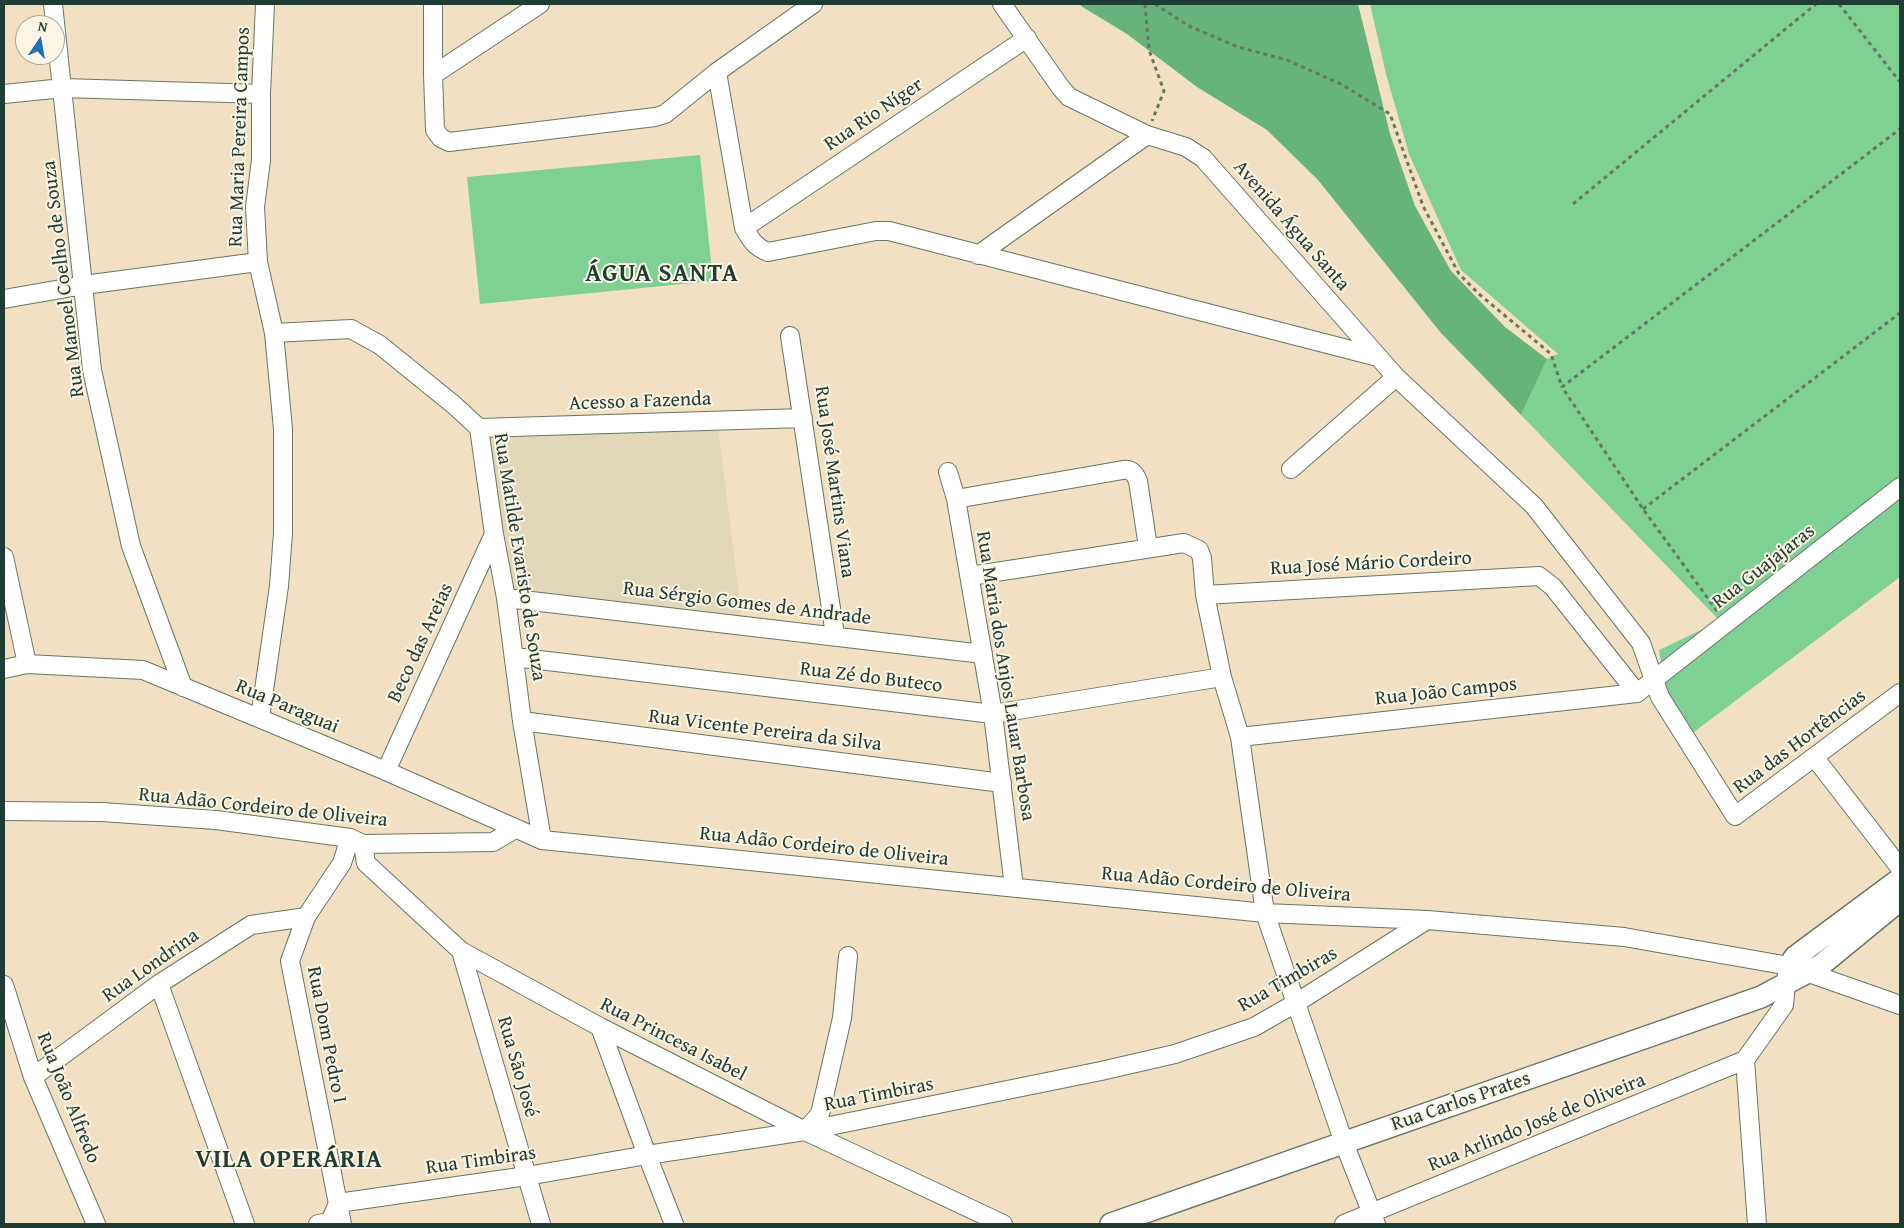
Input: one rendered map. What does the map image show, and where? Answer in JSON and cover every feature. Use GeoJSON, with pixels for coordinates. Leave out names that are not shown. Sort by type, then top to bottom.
{"type":"FeatureCollection","features":[{"type":"Feature","properties":{"kind":"street","name":"Rua Manoel Coelho de Souza"},"geometry":{"type":"LineString","coordinates":[[53,4],[92,370],[131,546],[183,687]]}},
{"type":"Feature","properties":{"kind":"street","name":"Rua Maria Pereira Campos"},"geometry":{"type":"LineString","coordinates":[[260,718],[279,586],[284,533],[283,429],[274,333],[258,262],[255,207],[262,160],[261,94],[265,4]]}},
{"type":"Feature","properties":{"kind":"street"},"geometry":{"type":"LineString","coordinates":[[433,4],[435,130],[441,138],[449,142],[655,117],[665,114],[717,72],[813,4]]}},
{"type":"Feature","properties":{"kind":"street"},"geometry":{"type":"LineString","coordinates":[[433,75],[540,4]]}},
{"type":"Feature","properties":{"kind":"street","name":"Avenida Água Santa"},"geometry":{"type":"LineString","coordinates":[[1004,5],[1069,97],[1147,135],[1186,147],[1202,158],[1396,377],[1534,506],[1641,643],[1660,697],[1729,806]]}},
{"type":"Feature","properties":{"kind":"street","name":"Rua Rio Níger"},"geometry":{"type":"LineString","coordinates":[[744,228],[1027,38]]}},
{"type":"Feature","properties":{"kind":"street"},"geometry":{"type":"LineString","coordinates":[[717,72],[744,228],[758,249],[768,252],[889,231],[1378,357]]}},
{"type":"Feature","properties":{"kind":"street"},"geometry":{"type":"LineString","coordinates":[[4,94],[63,88],[261,94]]}},
{"type":"Feature","properties":{"kind":"street"},"geometry":{"type":"LineString","coordinates":[[978,255],[1147,135]]}},
{"type":"Feature","properties":{"kind":"street"},"geometry":{"type":"LineString","coordinates":[[4,299],[84,285],[258,262]]}},
{"type":"Feature","properties":{"kind":"street","name":"Rua Matilde Evaristo de Souza"},"geometry":{"type":"LineString","coordinates":[[274,333],[351,329],[380,345],[454,405],[479,428],[494,534],[506,598],[522,721],[542,840]]}},
{"type":"Feature","properties":{"kind":"street","name":"Rua José Martins Viana"},"geometry":{"type":"LineString","coordinates":[[790,336],[835,635]]}},
{"type":"Feature","properties":{"kind":"street"},"geometry":{"type":"LineString","coordinates":[[1291,469],[1396,377]]}},
{"type":"Feature","properties":{"kind":"street","name":"Acesso a Fazenda"},"geometry":{"type":"LineString","coordinates":[[479,428],[803,418]]}},
{"type":"Feature","properties":{"kind":"street"},"geometry":{"type":"LineString","coordinates":[[956,499],[1114,471],[1131,470],[1136,474],[1138,481],[1148,547]]}},
{"type":"Feature","properties":{"kind":"street","name":"Rua Maria dos Anjos Lauar Barbosa"},"geometry":{"type":"LineString","coordinates":[[948,472],[956,499],[993,714],[1014,887]]}},
{"type":"Feature","properties":{"kind":"street","name":"Rua Guajajaras"},"geometry":{"type":"LineString","coordinates":[[1653,680],[1900,487]]}},
{"type":"Feature","properties":{"kind":"street","name":"Beco das Areias"},"geometry":{"type":"LineString","coordinates":[[386,771],[494,534]]}},
{"type":"Feature","properties":{"kind":"street"},"geometry":{"type":"LineString","coordinates":[[970,576],[1148,547],[1184,543],[1199,550],[1202,558],[1205,595],[1222,677],[1240,737],[1264,913],[1344,1143],[1374,1219]]}},
{"type":"Feature","properties":{"kind":"street"},"geometry":{"type":"LineString","coordinates":[[4,557],[27,664]]}},
{"type":"Feature","properties":{"kind":"street","name":"Rua José Mário Cordeiro"},"geometry":{"type":"LineString","coordinates":[[1205,595],[1539,576],[1553,587],[1637,693]]}},
{"type":"Feature","properties":{"kind":"street","name":"Rua Sérgio Gomes de Andrade"},"geometry":{"type":"LineString","coordinates":[[506,598],[835,635],[983,654]]}},
{"type":"Feature","properties":{"kind":"street","name":"Rua Zé do Buteco"},"geometry":{"type":"LineString","coordinates":[[514,657],[993,714],[1222,677]]}},
{"type":"Feature","properties":{"kind":"street","name":"Rua Paraguai"},"geometry":{"type":"LineString","coordinates":[[4,669],[27,664],[142,670],[386,771],[542,840]]}},
{"type":"Feature","properties":{"kind":"street"},"geometry":{"type":"LineString","coordinates":[[1637,693],[1653,680]]}},
{"type":"Feature","properties":{"kind":"street","name":"Rua João Campos"},"geometry":{"type":"LineString","coordinates":[[1240,737],[1637,693]]}},
{"type":"Feature","properties":{"kind":"street","name":"Rua das Hortências"},"geometry":{"type":"LineString","coordinates":[[1729,806],[1735,816],[1900,693]]}},
{"type":"Feature","properties":{"kind":"street","name":"Rua Vicente Pereira da Silva"},"geometry":{"type":"LineString","coordinates":[[522,721],[1002,783]]}},
{"type":"Feature","properties":{"kind":"street"},"geometry":{"type":"LineString","coordinates":[[1815,758],[1900,868]]}},
{"type":"Feature","properties":{"kind":"street","name":"Rua Adão Cordeiro de Oliveira"},"geometry":{"type":"LineString","coordinates":[[4,811],[102,812],[216,820],[356,841],[493,842],[515,829]]}},
{"type":"Feature","properties":{"kind":"street","name":"Rua Adão Cordeiro de Oliveira"},"geometry":{"type":"LineString","coordinates":[[542,840],[1264,913],[1427,920],[1624,937],[1794,975],[1900,1005]]}},
{"type":"Feature","properties":{"kind":"street","name":"Rua Dom Pedro I"},"geometry":{"type":"LineString","coordinates":[[342,1224],[290,961],[306,917],[356,841]]}},
{"type":"Feature","properties":{"kind":"street","name":"Rua Princesa Isabel"},"geometry":{"type":"LineString","coordinates":[[356,841],[366,862],[461,951],[600,1028],[805,1131],[1003,1224]]}},
{"type":"Feature","properties":{"kind":"street"},"geometry":{"type":"LineString","coordinates":[[1757,1224],[1745,1060],[1784,1005],[1794,975],[1795,957],[1900,879]]}},
{"type":"Feature","properties":{"kind":"street"},"geometry":{"type":"LineString","coordinates":[[1794,975],[1821,965],[1900,900]]}},
{"type":"Feature","properties":{"kind":"street","name":"Rua Londrina"},"geometry":{"type":"LineString","coordinates":[[33,1077],[159,984],[251,925],[306,917]]}},
{"type":"Feature","properties":{"kind":"street","name":"Rua Timbiras"},"geometry":{"type":"LineString","coordinates":[[338,1203],[527,1176],[647,1155],[805,1131],[1101,1072],[1175,1054],[1254,1027],[1296,1003],[1427,920]]}},
{"type":"Feature","properties":{"kind":"street","name":"Rua São José"},"geometry":{"type":"LineString","coordinates":[[461,951],[541,1224]]}},
{"type":"Feature","properties":{"kind":"street"},"geometry":{"type":"LineString","coordinates":[[805,1131],[820,1114],[842,1018],[848,956]]}},
{"type":"Feature","properties":{"kind":"street","name":"Rua Carlos Prates"},"geometry":{"type":"LineString","coordinates":[[1111,1224],[1761,997],[1794,975]]}},
{"type":"Feature","properties":{"kind":"street"},"geometry":{"type":"LineString","coordinates":[[159,984],[245,1224]]}},
{"type":"Feature","properties":{"kind":"street","name":"Rua João Alfredo"},"geometry":{"type":"LineString","coordinates":[[4,985],[33,1077],[96,1224]]}},
{"type":"Feature","properties":{"kind":"street"},"geometry":{"type":"LineString","coordinates":[[600,1028],[674,1224]]}},
{"type":"Feature","properties":{"kind":"street","name":"Rua Arlindo José de Oliveira"},"geometry":{"type":"LineString","coordinates":[[1344,1224],[1374,1219],[1745,1060]]}},
{"type":"Feature","properties":{"kind":"street"},"geometry":{"type":"LineString","coordinates":[[318,1224],[330,1222],[338,1203]]}},
{"type":"Feature","properties":{"kind":"path"},"geometry":{"type":"LineString","coordinates":[[1145,4],[1149,50],[1164,91],[1147,135]]}},
{"type":"Feature","properties":{"kind":"path"},"geometry":{"type":"LineString","coordinates":[[1155,4],[1189,26],[1238,47],[1287,60],[1341,84],[1390,114],[1423,206],[1459,274],[1479,294],[1551,354],[1562,387],[1642,508],[1727,624]]}},
{"type":"Feature","properties":{"kind":"path"},"geometry":{"type":"LineString","coordinates":[[1573,204],[1816,4]]}},
{"type":"Feature","properties":{"kind":"path"},"geometry":{"type":"LineString","coordinates":[[1839,4],[1900,82]]}},
{"type":"Feature","properties":{"kind":"path"},"geometry":{"type":"LineString","coordinates":[[1562,387],[1900,129]]}},
{"type":"Feature","properties":{"kind":"path"},"geometry":{"type":"LineString","coordinates":[[1642,508],[1900,313]]}},
{"type":"Feature","properties":{"kind":"shaded area"},"geometry":{"type":"Polygon","coordinates":[[[718,427],[742,619],[511,591],[487,432],[718,427]]]}},
{"type":"Feature","properties":{"kind":"green space"},"geometry":{"type":"Polygon","coordinates":[[[1081,4],[1358,4],[1390,134],[1415,206],[1451,271],[1505,327],[1547,359],[1521,415],[1441,333],[1318,180],[1267,130],[1197,87],[1127,34],[1081,6],[1081,4]]]}},
{"type":"Feature","properties":{"kind":"green space"},"geometry":{"type":"Polygon","coordinates":[[[1370,4],[1900,4],[1900,577],[1690,735],[1666,693],[1659,650],[1720,621],[1521,415],[1547,359],[1558,354],[1461,270],[1409,154],[1386,74],[1370,4]]]}},
{"type":"Feature","properties":{"kind":"green space"},"geometry":{"type":"Polygon","coordinates":[[[700,155],[713,281],[480,304],[467,177],[700,155]]]}},
{"type":"Feature","properties":{"kind":"district","name":"ÁGUA SANTA"},"geometry":{"type":"Point","coordinates":[662,275]}},
{"type":"Feature","properties":{"kind":"district","name":"VILA OPERÁRIA"},"geometry":{"type":"Point","coordinates":[289,1161]}}]}
